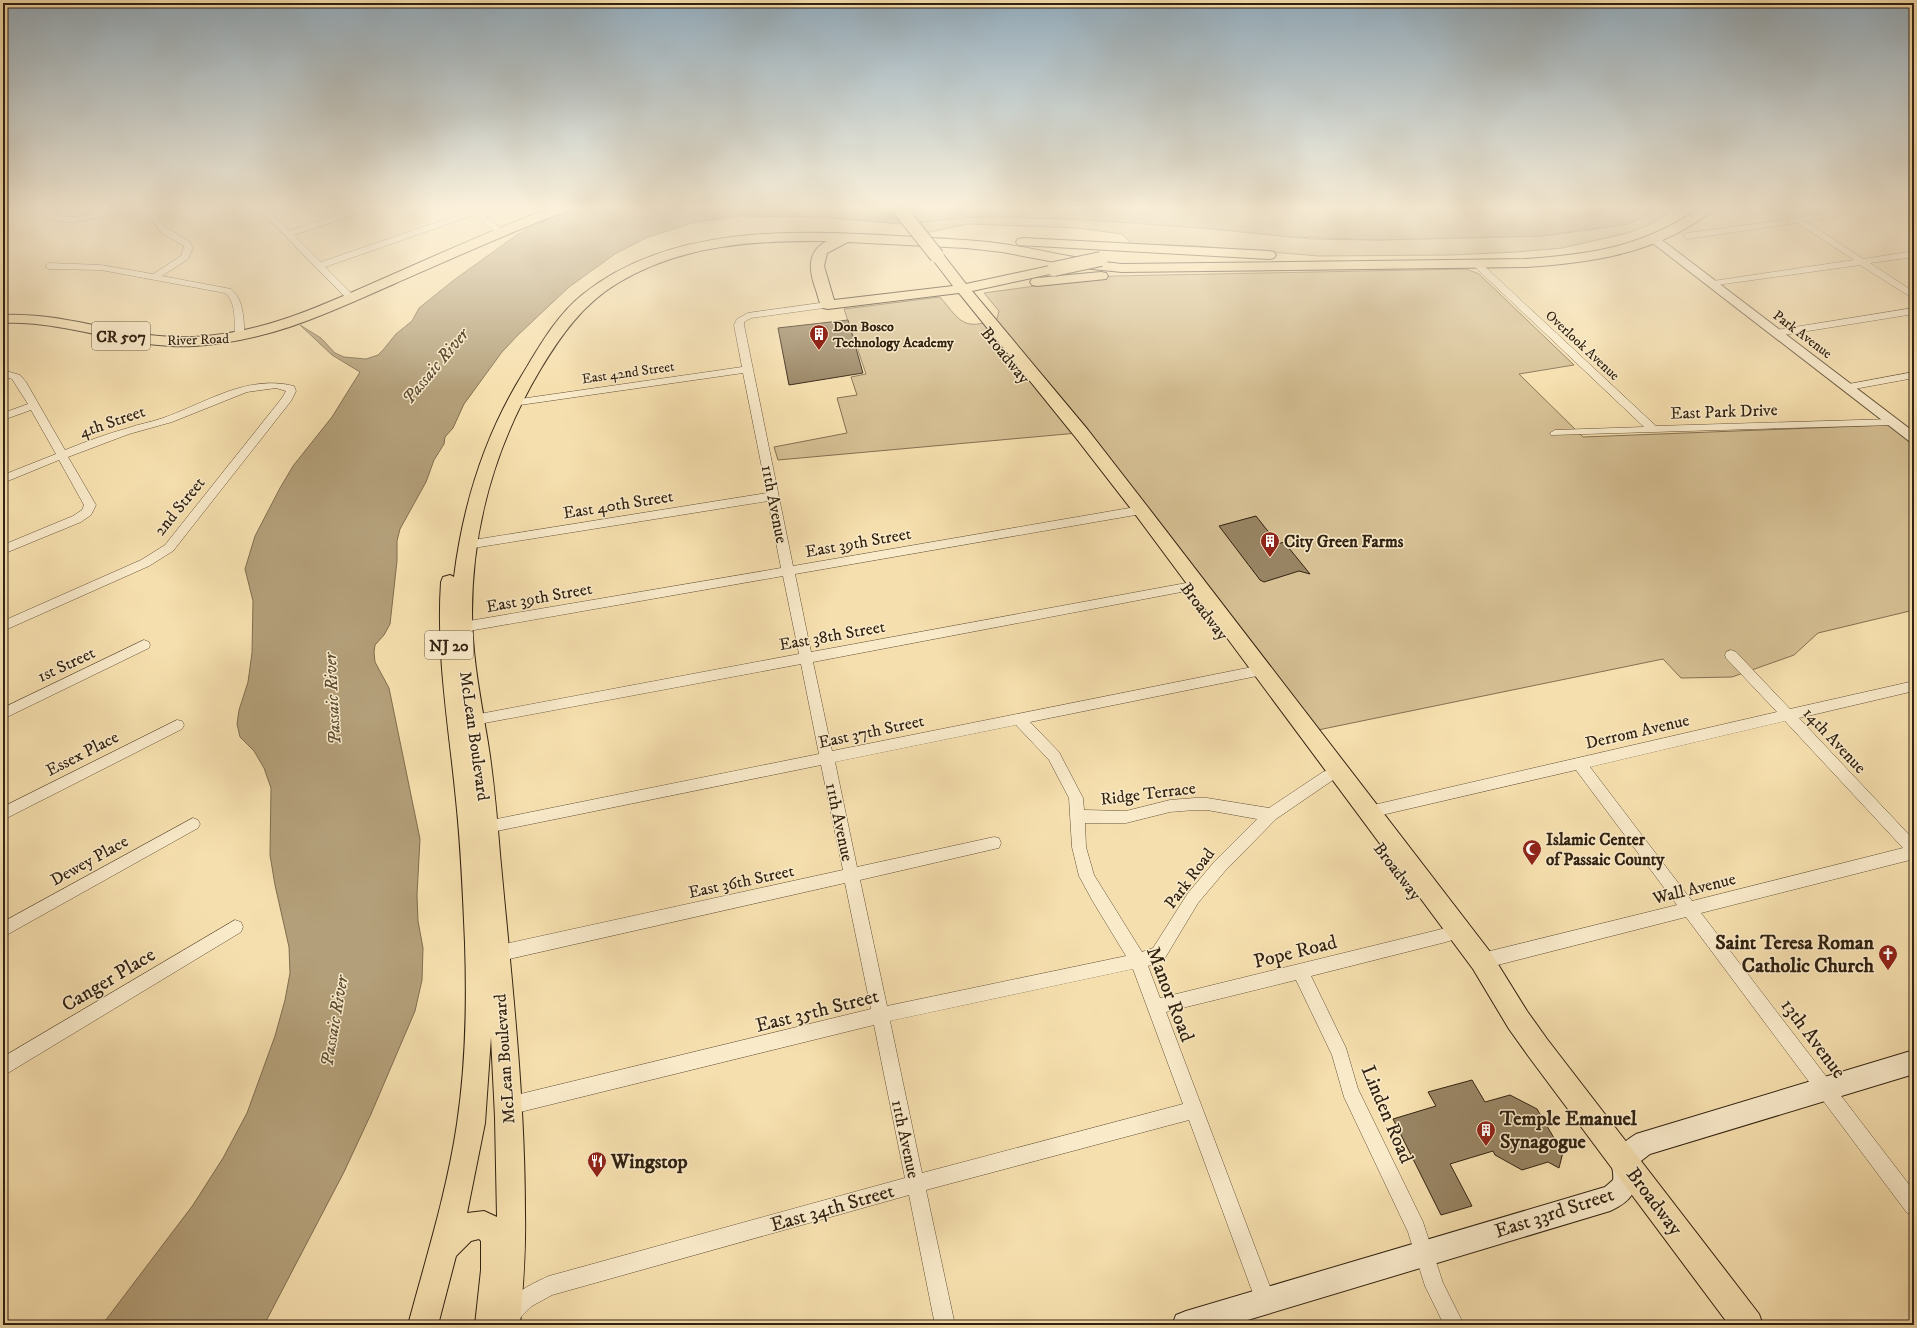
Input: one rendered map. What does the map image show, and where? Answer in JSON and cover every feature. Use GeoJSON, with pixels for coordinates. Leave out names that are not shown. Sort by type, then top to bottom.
{"type":"FeatureCollection","features":[{"type":"Feature","properties":{"kind":"main road","name":"CR 507"},"geometry":{"type":"LineString","coordinates":[[346,300],[419,268]]}},
{"type":"Feature","properties":{"kind":"main road","name":"McLean Boulevard"},"geometry":{"type":"LineString","coordinates":[[423,1325],[465,1161],[475,1081],[478,1042],[477,937],[470,831],[449,646],[448,611],[451,566],[465,494],[478,457],[490,426],[524,365],[550,327],[566,308],[582,293],[606,277],[624,268]]}},
{"type":"Feature","properties":{"kind":"main road","name":"McLean Boulevard"},"geometry":{"type":"LineString","coordinates":[[500,1324],[512,1198],[508,1106],[487,826],[466,669],[463,627],[463,588],[467,545],[475,505],[484,472],[502,426],[513,403],[535,366],[567,317],[582,302],[598,289],[637,268]]}},
{"type":"Feature","properties":{"kind":"main road"},"geometry":{"type":"LineString","coordinates":[[916,294],[935,288],[940,284],[942,279],[937,268]]}},
{"type":"Feature","properties":{"kind":"main road","name":"Broadway"},"geometry":{"type":"LineString","coordinates":[[941,268],[1072,436],[1136,511],[1256,671],[1369,812],[1482,961],[1518,1020]]}},
{"type":"Feature","properties":{"kind":"main road"},"geometry":{"type":"LineString","coordinates":[[952,268],[966,276],[984,280],[1006,281]]}},
{"type":"Feature","properties":{"kind":"main road"},"geometry":{"type":"LineString","coordinates":[[817,270],[828,305],[958,289],[1006,281],[1059,268]]}},
{"type":"Feature","properties":{"kind":"main road","name":"McLean Boulevard"},"geometry":{"type":"LineString","coordinates":[[1110,268],[1250,268]]}},
{"type":"Feature","properties":{"kind":"main road"},"geometry":{"type":"LineString","coordinates":[[983,321],[977,297],[984,291],[996,288],[1078,277],[1210,272],[1250,268]]}},
{"type":"Feature","properties":{"kind":"main road","name":"River Road"},"geometry":{"type":"LineString","coordinates":[[3,319],[41,318],[126,337],[153,340],[199,341],[240,337],[289,324],[346,300]]}},
{"type":"Feature","properties":{"kind":"main road","name":"Broadway"},"geometry":{"type":"LineString","coordinates":[[1256,671],[1328,776],[1471,969],[1518,1020],[1748,1325]]}},
{"type":"Feature","properties":{"kind":"main road","name":"East 33rd Street"},"geometry":{"type":"LineString","coordinates":[[1186,1325],[1265,1300],[1610,1198],[1621,1192],[1624,1186],[1626,1175],[1625,1161],[1637,1148],[1645,1143],[1914,1062]]}},
{"type":"Feature","properties":{"kind":"main road"},"geometry":{"type":"LineString","coordinates":[[442,1251],[450,1240],[466,1226],[484,1225],[491,1230],[495,1238],[500,1324]]}},
{"type":"Feature","properties":{"kind":"street"},"geometry":{"type":"LineString","coordinates":[[106,268],[222,289],[233,294],[236,302],[240,337]]}},
{"type":"Feature","properties":{"kind":"street"},"geometry":{"type":"LineString","coordinates":[[154,277],[168,268]]}},
{"type":"Feature","properties":{"kind":"street"},"geometry":{"type":"LineString","coordinates":[[321,268],[346,300]]}},
{"type":"Feature","properties":{"kind":"street","name":"Overlook Avenue"},"geometry":{"type":"LineString","coordinates":[[1481,268],[1653,429]]}},
{"type":"Feature","properties":{"kind":"street","name":"Park Avenue"},"geometry":{"type":"LineString","coordinates":[[1692,268],[1914,438]]}},
{"type":"Feature","properties":{"kind":"street"},"geometry":{"type":"LineString","coordinates":[[1713,284],[1821,268]]}},
{"type":"Feature","properties":{"kind":"street"},"geometry":{"type":"LineString","coordinates":[[1870,268],[1914,296]]}},
{"type":"Feature","properties":{"kind":"street","name":"11th Avenue"},"geometry":{"type":"LineString","coordinates":[[828,305],[752,315],[743,319],[739,325],[788,571],[945,1325]]}},
{"type":"Feature","properties":{"kind":"street"},"geometry":{"type":"LineString","coordinates":[[1777,333],[1914,311]]}},
{"type":"Feature","properties":{"kind":"street","name":"East 42nd Street"},"geometry":{"type":"LineString","coordinates":[[513,403],[747,369]]}},
{"type":"Feature","properties":{"kind":"street"},"geometry":{"type":"LineString","coordinates":[[3,373],[11,375],[20,381],[89,502],[87,512],[69,522],[3,550]]}},
{"type":"Feature","properties":{"kind":"street"},"geometry":{"type":"LineString","coordinates":[[1849,387],[1914,375]]}},
{"type":"Feature","properties":{"kind":"street","name":"2nd Street"},"geometry":{"type":"LineString","coordinates":[[3,626],[145,563],[169,548],[287,399],[291,391],[290,388],[268,386],[250,389],[232,395]]}},
{"type":"Feature","properties":{"kind":"street","name":"4th Street"},"geometry":{"type":"LineString","coordinates":[[3,479],[125,432],[168,420],[232,395]]}},
{"type":"Feature","properties":{"kind":"street"},"geometry":{"type":"LineString","coordinates":[[3,417],[34,405]]}},
{"type":"Feature","properties":{"kind":"street","name":"East Park Drive"},"geometry":{"type":"LineString","coordinates":[[1555,434],[1653,429],[1894,422]]}},
{"type":"Feature","properties":{"kind":"street","name":"East 40th Street"},"geometry":{"type":"LineString","coordinates":[[467,545],[773,496]]}},
{"type":"Feature","properties":{"kind":"street","name":"East 39th Street"},"geometry":{"type":"LineString","coordinates":[[463,627],[1136,511]]}},
{"type":"Feature","properties":{"kind":"street","name":"East 38th Street"},"geometry":{"type":"LineString","coordinates":[[474,720],[1192,586]]}},
{"type":"Feature","properties":{"kind":"street","name":"1st Street"},"geometry":{"type":"LineString","coordinates":[[3,714],[144,645]]}},
{"type":"Feature","properties":{"kind":"street","name":"14th Avenue"},"geometry":{"type":"LineString","coordinates":[[1730,655],[1788,715],[1914,851]]}},
{"type":"Feature","properties":{"kind":"street","name":"East 37th Street"},"geometry":{"type":"LineString","coordinates":[[487,826],[1256,671]]}},
{"type":"Feature","properties":{"kind":"street","name":"Derrom Avenue"},"geometry":{"type":"LineString","coordinates":[[1369,812],[1914,686]]}},
{"type":"Feature","properties":{"kind":"street","name":"Manor Road"},"geometry":{"type":"LineString","coordinates":[[1018,719],[1054,756],[1076,798],[1079,847],[1087,876],[1097,895],[1132,948],[1138,960],[1265,1300]]}},
{"type":"Feature","properties":{"kind":"street","name":"Essex Place"},"geometry":{"type":"LineString","coordinates":[[3,814],[177,725]]}},
{"type":"Feature","properties":{"kind":"street","name":"13th Avenue"},"geometry":{"type":"LineString","coordinates":[[1579,763],[1914,1206]]}},
{"type":"Feature","properties":{"kind":"street"},"geometry":{"type":"LineString","coordinates":[[1271,815],[1328,776]]}},
{"type":"Feature","properties":{"kind":"street","name":"Ridge Terrace"},"geometry":{"type":"LineString","coordinates":[[1078,816],[1110,818],[1126,817],[1170,806],[1195,804],[1207,804],[1271,815]]}},
{"type":"Feature","properties":{"kind":"street","name":"Park Road"},"geometry":{"type":"LineString","coordinates":[[1138,960],[1152,958],[1159,953],[1193,898],[1220,866],[1271,815]]}},
{"type":"Feature","properties":{"kind":"street","name":"Dewey Place"},"geometry":{"type":"LineString","coordinates":[[3,930],[193,824]]}},
{"type":"Feature","properties":{"kind":"street","name":"East 36th Street"},"geometry":{"type":"LineString","coordinates":[[496,954],[994,843]]}},
{"type":"Feature","properties":{"kind":"street","name":"Wall Avenue"},"geometry":{"type":"LineString","coordinates":[[1482,961],[1914,851]]}},
{"type":"Feature","properties":{"kind":"street","name":"Canger Place"},"geometry":{"type":"LineString","coordinates":[[3,1067],[235,927]]}},
{"type":"Feature","properties":{"kind":"street","name":"Pope Road"},"geometry":{"type":"LineString","coordinates":[[1155,1007],[1446,935]]}},
{"type":"Feature","properties":{"kind":"street","name":"East 35th Street"},"geometry":{"type":"LineString","coordinates":[[508,1106],[682,1065],[880,1015],[1138,960]]}},
{"type":"Feature","properties":{"kind":"street","name":"Linden Road"},"geometry":{"type":"LineString","coordinates":[[1300,971],[1340,1054],[1350,1091],[1416,1229],[1435,1286],[1454,1325]]}},
{"type":"Feature","properties":{"kind":"street","name":"East 34th Street"},"geometry":{"type":"LineString","coordinates":[[500,1324],[514,1308],[525,1299],[549,1286],[915,1184],[1194,1110]]}},
{"type":"Feature","properties":{"kind":"shaded area"},"geometry":{"type":"Polygon","coordinates":[[[1466,269],[1479,274],[1574,365],[1519,374],[1583,437],[1889,425],[1914,445],[1914,610],[1818,633],[1794,655],[1732,677],[1681,678],[1663,659],[1318,730],[1089,432],[778,460],[774,447],[847,433],[837,398],[857,395],[851,377],[866,374],[844,309],[940,297],[958,318],[970,324],[977,324],[986,323],[997,319],[999,311],[984,293],[1114,276],[1466,269]]]}},
{"type":"Feature","properties":{"kind":"water","name":"Passaic River"},"geometry":{"type":"Polygon","coordinates":[[[471,268],[596,268],[569,287],[518,335],[502,352],[464,404],[453,428],[445,437],[444,444],[434,460],[426,482],[400,529],[397,541],[397,561],[390,624],[384,635],[375,645],[374,652],[375,662],[389,688],[420,839],[417,895],[418,921],[423,948],[422,980],[415,1011],[371,1114],[344,1172],[264,1325],[102,1325],[193,1205],[223,1158],[247,1113],[275,1036],[285,1000],[290,973],[289,947],[270,855],[271,788],[264,768],[254,751],[240,737],[237,724],[239,710],[248,682],[252,653],[253,601],[245,569],[255,536],[280,488],[293,466],[332,417],[360,372],[332,355],[300,325],[321,338],[335,353],[344,357],[366,359],[378,355],[396,334],[412,321],[419,308],[471,268]]]}},
{"type":"Feature","properties":{"kind":"building","name":"Don Bosco Technology Academy"},"geometry":{"type":"Polygon","coordinates":[[[848,320],[863,373],[789,385],[778,328],[848,320]]]}},
{"type":"Feature","properties":{"kind":"building","name":"City Green Farms"},"geometry":{"type":"Polygon","coordinates":[[[1256,516],[1278,544],[1284,542],[1310,574],[1299,571],[1264,582],[1260,580],[1219,526],[1256,516]]]}},
{"type":"Feature","properties":{"kind":"building","name":"Temple Emanuel Synagogue"},"geometry":{"type":"Polygon","coordinates":[[[1472,1080],[1485,1102],[1510,1095],[1537,1109],[1554,1138],[1565,1144],[1559,1168],[1548,1162],[1522,1170],[1495,1155],[1493,1151],[1450,1164],[1472,1206],[1441,1215],[1393,1119],[1436,1106],[1428,1092],[1472,1080]]]}},
{"type":"Feature","properties":{"kind":"place","name":"Don Bosco Technology Academy"},"geometry":{"type":"Point","coordinates":[819,351]}},
{"type":"Feature","properties":{"kind":"place","name":"City Green Farms"},"geometry":{"type":"Point","coordinates":[1270,558]}},
{"type":"Feature","properties":{"kind":"place","name":"Islamic Center of Passaic County"},"geometry":{"type":"Point","coordinates":[1532,866]}},
{"type":"Feature","properties":{"kind":"place","name":"Saint Teresa Roman Catholic Church"},"geometry":{"type":"Point","coordinates":[1888,971]}},
{"type":"Feature","properties":{"kind":"place","name":"Temple Emanuel Synagogue"},"geometry":{"type":"Point","coordinates":[1486,1147]}},
{"type":"Feature","properties":{"kind":"place","name":"Wingstop"},"geometry":{"type":"Point","coordinates":[597,1178]}}]}
